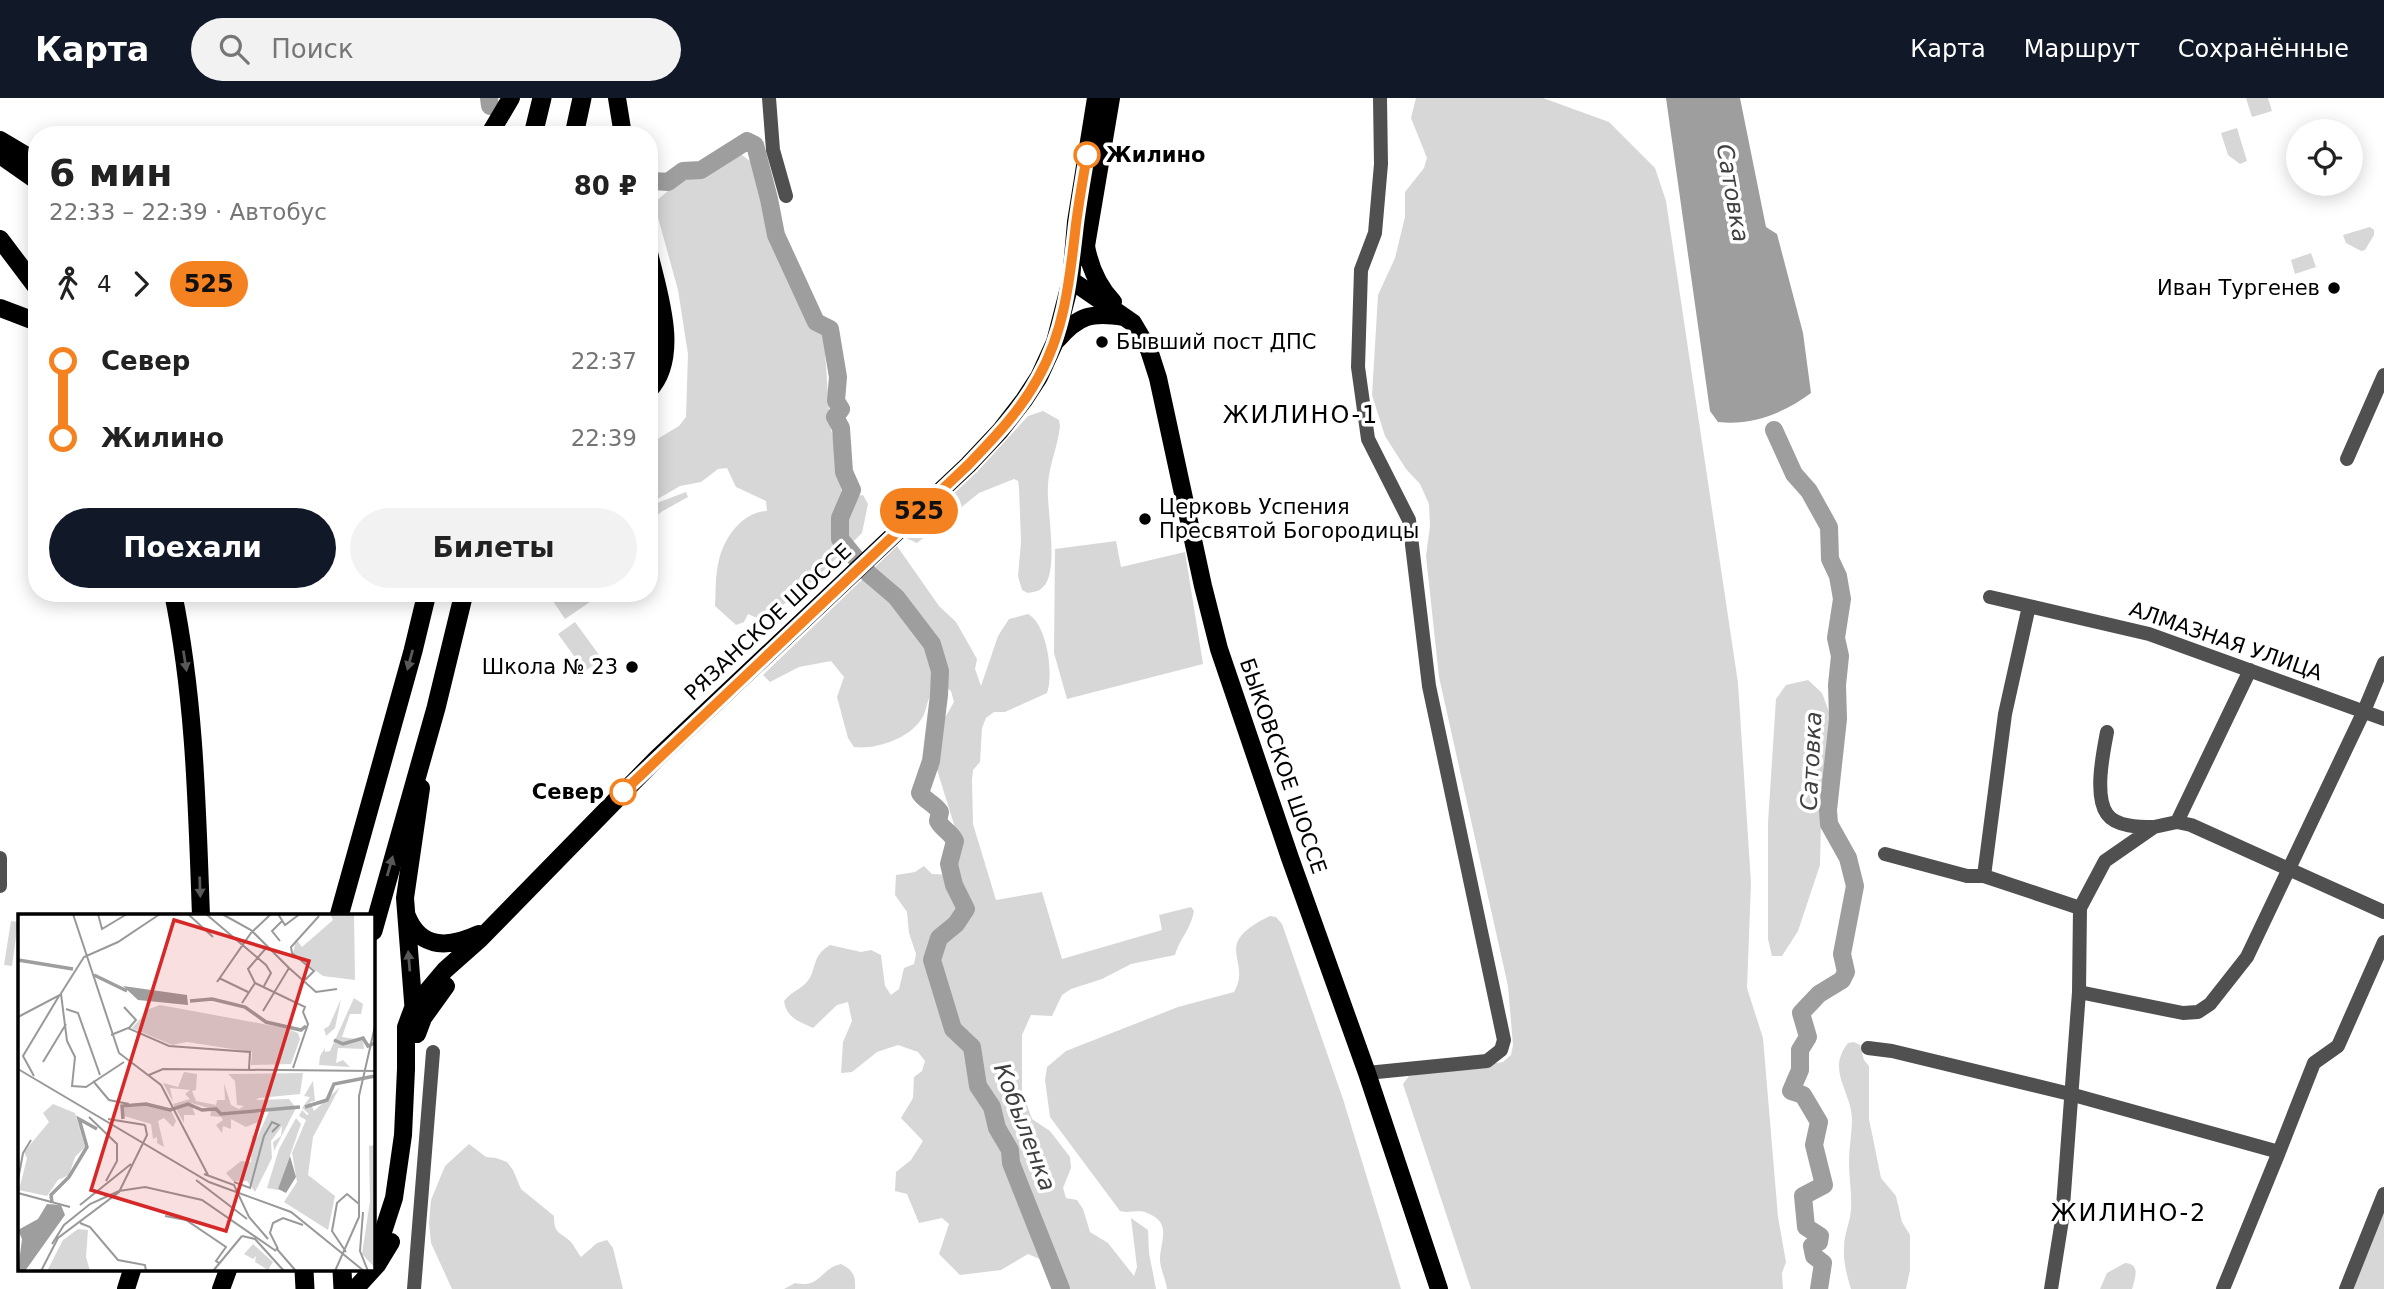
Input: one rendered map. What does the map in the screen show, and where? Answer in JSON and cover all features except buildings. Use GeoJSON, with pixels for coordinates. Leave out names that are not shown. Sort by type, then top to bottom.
{"type":"FeatureCollection","features":[{"type":"Feature","properties":{"kind":"highway"},"geometry":{"type":"LineString","coordinates":[[535,126],[542,98]]}},
{"type":"Feature","properties":{"kind":"highway"},"geometry":{"type":"LineString","coordinates":[[576,126],[582,98]]}},
{"type":"Feature","properties":{"kind":"highway"},"geometry":{"type":"LineString","coordinates":[[340,914],[424,602]]}},
{"type":"Feature","properties":{"kind":"highway"},"geometry":{"type":"LineString","coordinates":[[374,928],[436,708],[462,602]]}},
{"type":"Feature","properties":{"kind":"main road"},"geometry":{"type":"LineString","coordinates":[[494,126],[511,98]]}},
{"type":"Feature","properties":{"kind":"main road"},"geometry":{"type":"LineString","coordinates":[[617,98],[621,126]]}},
{"type":"Feature","properties":{"kind":"main road","name":"РЯЗАНСКОЕ ШОССЕ"},"geometry":{"type":"LineString","coordinates":[[1071,280],[1076,222],[1096,98]]}},
{"type":"Feature","properties":{"kind":"main road","name":"РЯЗАНСКОЕ ШОССЕ"},"geometry":{"type":"LineString","coordinates":[[413,1009],[445,970],[502,917],[657,758],[1000,431],[1039,377],[1055,342],[1071,280],[1086,246],[1111,98]]}},
{"type":"Feature","properties":{"kind":"main road"},"geometry":{"type":"LineString","coordinates":[[0,140],[28,157]]}},
{"type":"Feature","properties":{"kind":"main road"},"geometry":{"type":"LineString","coordinates":[[0,155],[28,175]]}},
{"type":"Feature","properties":{"kind":"main road"},"geometry":{"type":"LineString","coordinates":[[0,239],[28,276]]}},
{"type":"Feature","properties":{"kind":"main road"},"geometry":{"type":"LineString","coordinates":[[1086,246],[1089,263],[1097,281],[1128,318]]}},
{"type":"Feature","properties":{"kind":"main road","name":"БЫКОВСКОЕ ШОССЕ"},"geometry":{"type":"LineString","coordinates":[[1071,280],[1128,318],[1149,351],[1158,378],[1203,586],[1225,668],[1367,1073],[1439,1289]]}},
{"type":"Feature","properties":{"kind":"main road"},"geometry":{"type":"LineString","coordinates":[[658,296],[666,334],[658,375]]}},
{"type":"Feature","properties":{"kind":"main road"},"geometry":{"type":"LineString","coordinates":[[5,310],[28,319]]}},
{"type":"Feature","properties":{"kind":"main road"},"geometry":{"type":"LineString","coordinates":[[1055,342],[1081,318],[1104,314],[1128,318]]}},
{"type":"Feature","properties":{"kind":"main road"},"geometry":{"type":"LineString","coordinates":[[658,352],[660,371]]}},
{"type":"Feature","properties":{"kind":"main road"},"geometry":{"type":"LineString","coordinates":[[175,602],[186,668],[197,788],[201,914]]}},
{"type":"Feature","properties":{"kind":"main road"},"geometry":{"type":"LineString","coordinates":[[374,1268],[391,1241],[405,1198],[414,1136],[418,1034],[413,1009],[406,879],[436,708]]}},
{"type":"Feature","properties":{"kind":"main road"},"geometry":{"type":"LineString","coordinates":[[406,914],[417,933],[428,940],[451,945],[480,934],[502,917]]}},
{"type":"Feature","properties":{"kind":"main road","name":"РЯЗАНСКОЕ ШОССЕ"},"geometry":{"type":"LineString","coordinates":[[418,1034],[433,1002],[480,939]]}},
{"type":"Feature","properties":{"kind":"main road"},"geometry":{"type":"LineString","coordinates":[[374,1249],[382,1235],[394,1198],[402,1135],[406,1027],[413,1009]]}},
{"type":"Feature","properties":{"kind":"main road"},"geometry":{"type":"LineString","coordinates":[[126,1289],[131,1272]]}},
{"type":"Feature","properties":{"kind":"main road"},"geometry":{"type":"LineString","coordinates":[[221,1289],[227,1272]]}},
{"type":"Feature","properties":{"kind":"main road"},"geometry":{"type":"LineString","coordinates":[[337,1289],[355,1272]]}},
{"type":"Feature","properties":{"kind":"main road"},"geometry":{"type":"LineString","coordinates":[[355,1289],[371,1272]]}},
{"type":"Feature","properties":{"kind":"street"},"geometry":{"type":"LineString","coordinates":[[769,98],[773,150],[786,196]]}},
{"type":"Feature","properties":{"kind":"street"},"geometry":{"type":"LineString","coordinates":[[1367,1073],[1487,1061],[1501,1050],[1504,1040],[1429,686],[1409,520],[1368,439],[1358,367],[1361,270],[1375,233],[1381,164],[1380,98]]}},
{"type":"Feature","properties":{"kind":"street"},"geometry":{"type":"LineString","coordinates":[[2347,459],[2384,374]]}},
{"type":"Feature","properties":{"kind":"street","name":"АЛМАЗНАЯ УЛИЦА"},"geometry":{"type":"LineString","coordinates":[[1990,597],[2149,634],[2384,719]]}},
{"type":"Feature","properties":{"kind":"street"},"geometry":{"type":"LineString","coordinates":[[1984,876],[2005,714],[2029,606]]}},
{"type":"Feature","properties":{"kind":"street"},"geometry":{"type":"LineString","coordinates":[[2078,992],[2183,1013],[2198,1012],[2210,1004],[2247,957],[2364,711],[2384,663]]}},
{"type":"Feature","properties":{"kind":"street"},"geometry":{"type":"LineString","coordinates":[[2176,822],[2250,670]]}},
{"type":"Feature","properties":{"kind":"street"},"geometry":{"type":"LineString","coordinates":[[2107,732],[2102,758],[2102,795],[2107,815],[2114,821],[2125,825],[2154,827],[2176,822],[2191,825],[2384,912]]}},
{"type":"Feature","properties":{"kind":"street"},"geometry":{"type":"LineString","coordinates":[[2051,1289],[2062,1220],[2078,992],[2080,908],[2105,861],[2154,827]]}},
{"type":"Feature","properties":{"kind":"street"},"geometry":{"type":"LineString","coordinates":[[1885,854],[1967,876],[1984,876],[2080,908]]}},
{"type":"Feature","properties":{"kind":"street"},"geometry":{"type":"LineString","coordinates":[[0,858],[0,886]]}},
{"type":"Feature","properties":{"kind":"street"},"geometry":{"type":"LineString","coordinates":[[2223,1289],[2314,1063],[2339,1046],[2384,942]]}},
{"type":"Feature","properties":{"kind":"street"},"geometry":{"type":"LineString","coordinates":[[1868,1048],[1892,1051],[2070,1094],[2279,1152]]}},
{"type":"Feature","properties":{"kind":"street"},"geometry":{"type":"LineString","coordinates":[[414,1289],[433,1052]]}},
{"type":"Feature","properties":{"kind":"street"},"geometry":{"type":"LineString","coordinates":[[2346,1289],[2384,1194]]}},
{"type":"Feature","properties":{"kind":"shaded area"},"geometry":{"type":"Polygon","coordinates":[[[1416,98],[1543,98],[1609,122],[1655,168],[1666,201],[1738,683],[1751,883],[1747,988],[1763,1038],[1778,1217],[1786,1262],[1782,1273],[1783,1289],[1471,1289],[1403,1084],[1409,1076],[1503,1062],[1511,1055],[1513,1045],[1508,986],[1439,677],[1426,556],[1430,526],[1429,504],[1420,484],[1406,469],[1385,436],[1372,395],[1378,295],[1395,258],[1405,217],[1405,192],[1424,168],[1427,158],[1411,118],[1416,98]]]}},
{"type":"Feature","properties":{"kind":"shaded area"},"geometry":{"type":"Polygon","coordinates":[[[2246,98],[2268,98],[2272,111],[2252,117],[2246,98]]]}},
{"type":"Feature","properties":{"kind":"shaded area"},"geometry":{"type":"Polygon","coordinates":[[[2237,128],[2247,161],[2240,164],[2228,155],[2221,133],[2237,128]]]}},
{"type":"Feature","properties":{"kind":"shaded area"},"geometry":{"type":"Polygon","coordinates":[[[742,155],[756,170],[769,239],[813,325],[824,336],[830,425],[841,472],[842,498],[863,495],[868,504],[862,533],[815,579],[768,617],[759,619],[748,614],[744,622],[736,625],[715,606],[719,560],[725,543],[742,521],[758,512],[767,511],[766,501],[736,487],[727,468],[718,469],[701,482],[680,486],[658,499],[658,439],[679,426],[686,417],[688,354],[678,290],[658,218],[658,200],[677,183],[701,175],[731,157],[742,155]]]}},
{"type":"Feature","properties":{"kind":"shaded area"},"geometry":{"type":"Polygon","coordinates":[[[2370,227],[2374,230],[2374,235],[2365,250],[2361,251],[2346,243],[2343,235],[2370,227]]]}},
{"type":"Feature","properties":{"kind":"shaded area"},"geometry":{"type":"Polygon","coordinates":[[[2311,253],[2316,267],[2295,274],[2291,260],[2311,253]]]}},
{"type":"Feature","properties":{"kind":"shaded area"},"geometry":{"type":"Polygon","coordinates":[[[1043,411],[1059,420],[1060,426],[1048,485],[1051,568],[1042,588],[1028,593],[1022,590],[1018,576],[1021,542],[1019,487],[1018,481],[1014,479],[979,493],[917,543],[906,538],[977,472],[1028,416],[1043,411]]]}},
{"type":"Feature","properties":{"kind":"shaded area"},"geometry":{"type":"Polygon","coordinates":[[[686,492],[688,497],[658,515],[658,503],[686,492]]]}},
{"type":"Feature","properties":{"kind":"shaded area"},"geometry":{"type":"Polygon","coordinates":[[[1116,541],[1121,567],[1185,552],[1203,664],[1067,699],[1054,653],[1055,549],[1116,541]]]}},
{"type":"Feature","properties":{"kind":"shaded area"},"geometry":{"type":"Polygon","coordinates":[[[897,546],[939,606],[956,622],[977,659],[975,669],[981,686],[998,636],[1009,619],[1028,614],[1035,619],[1044,638],[1050,674],[1047,693],[1005,712],[994,712],[986,718],[982,728],[980,762],[973,770],[973,824],[996,900],[1042,892],[1062,959],[1162,930],[1159,915],[1191,907],[1194,911],[1175,955],[1131,964],[1102,979],[1071,989],[1062,995],[1052,1016],[1031,1015],[1022,1035],[1022,1091],[1032,1119],[1050,1131],[1070,1157],[1071,1168],[1063,1188],[1066,1198],[1077,1200],[1083,1209],[1090,1232],[1108,1243],[1134,1276],[1137,1267],[1131,1218],[1148,1230],[1156,1289],[1068,1289],[1056,1266],[1028,1254],[1001,1270],[960,1275],[939,1254],[949,1224],[942,1218],[919,1223],[907,1194],[895,1191],[896,1172],[911,1160],[923,1141],[901,1118],[913,1098],[914,1077],[922,1071],[925,1061],[918,1052],[898,1045],[877,1052],[852,1072],[841,1073],[843,1042],[852,1021],[848,1002],[837,1005],[813,1028],[794,1018],[785,1007],[784,1001],[806,983],[820,954],[830,945],[861,952],[871,950],[881,955],[885,986],[891,995],[899,989],[904,968],[914,964],[916,954],[909,933],[907,912],[895,895],[896,875],[915,872],[924,866],[932,874],[953,875],[960,844],[935,763],[943,721],[954,702],[951,691],[943,685],[936,689],[929,698],[920,721],[899,738],[871,747],[854,747],[848,738],[837,697],[844,677],[831,661],[799,667],[770,682],[763,675],[897,546]]]}},
{"type":"Feature","properties":{"kind":"shaded area"},"geometry":{"type":"Polygon","coordinates":[[[554,602],[590,602],[565,619],[554,602]]]}},
{"type":"Feature","properties":{"kind":"shaded area"},"geometry":{"type":"Polygon","coordinates":[[[575,622],[602,659],[585,671],[558,634],[575,622]]]}},
{"type":"Feature","properties":{"kind":"shaded area"},"geometry":{"type":"Polygon","coordinates":[[[1808,680],[1822,693],[1832,720],[1821,821],[1820,865],[1798,931],[1782,956],[1772,956],[1768,939],[1768,823],[1776,699],[1786,685],[1808,680]]]}},
{"type":"Feature","properties":{"kind":"shaded area"},"geometry":{"type":"Polygon","coordinates":[[[1270,916],[1276,917],[1282,924],[1343,1099],[1401,1289],[1167,1289],[1160,1261],[1163,1228],[1160,1222],[1144,1212],[1120,1211],[1050,1117],[1045,1080],[1047,1067],[1066,1051],[1178,1007],[1234,992],[1239,971],[1237,944],[1252,926],[1270,916]]]}},
{"type":"Feature","properties":{"kind":"shaded area"},"geometry":{"type":"Polygon","coordinates":[[[11,921],[18,922],[12,966],[4,965],[11,921]]]}},
{"type":"Feature","properties":{"kind":"shaded area"},"geometry":{"type":"Polygon","coordinates":[[[1848,1043],[1860,1045],[1864,1060],[1869,1066],[1869,1119],[1881,1178],[1896,1196],[1902,1222],[1910,1235],[1910,1270],[1906,1289],[1851,1289],[1846,1268],[1844,1242],[1851,1210],[1849,1162],[1852,1119],[1841,1081],[1839,1063],[1848,1043]]]}},
{"type":"Feature","properties":{"kind":"shaded area"},"geometry":{"type":"Polygon","coordinates":[[[469,1144],[486,1157],[507,1162],[521,1189],[554,1216],[556,1229],[581,1257],[597,1243],[607,1240],[613,1248],[623,1289],[452,1289],[431,1243],[431,1200],[445,1166],[469,1144]]]}},
{"type":"Feature","properties":{"kind":"shaded area"},"geometry":{"type":"Polygon","coordinates":[[[2384,1212],[2384,1289],[2353,1289],[2384,1212]]]}},
{"type":"Feature","properties":{"kind":"shaded area"},"geometry":{"type":"Polygon","coordinates":[[[2125,1263],[2135,1269],[2132,1289],[2100,1289],[2107,1273],[2125,1263]]]}},
{"type":"Feature","properties":{"kind":"shaded area"},"geometry":{"type":"Polygon","coordinates":[[[841,1264],[853,1274],[855,1289],[784,1289],[795,1283],[815,1281],[834,1266],[841,1264]]]}},
{"type":"Feature","properties":{"kind":"water"},"geometry":{"type":"Polygon","coordinates":[[[1666,98],[1740,98],[1766,227],[1777,234],[1803,333],[1811,393],[1790,407],[1755,420],[1718,422],[1710,411],[1666,98]]]}},
{"type":"Feature","properties":{"kind":"waterway","name":"Кобыленка"},"geometry":{"type":"LineString","coordinates":[[489,98],[490,106]]}},
{"type":"Feature","properties":{"kind":"waterway","name":"Кобыленка"},"geometry":{"type":"LineString","coordinates":[[658,181],[668,182],[683,171],[701,170],[747,141],[755,145],[776,235],[816,322],[830,329],[838,377],[836,401],[841,409],[835,417],[841,428],[844,472],[852,490],[840,518],[840,539],[869,574],[896,597],[932,644],[940,671],[931,761],[920,793],[940,812],[938,821],[955,841],[949,864],[954,885],[966,909],[956,924],[939,938],[932,960],[953,1029],[972,1047],[978,1086],[992,1107],[997,1128],[1010,1150],[1011,1163],[1061,1289]]}},
{"type":"Feature","properties":{"kind":"waterway","name":"Сатовка"},"geometry":{"type":"LineString","coordinates":[[1774,430],[1794,474],[1809,491],[1829,527],[1830,559],[1838,576],[1842,599],[1836,638],[1840,656],[1838,719],[1828,810],[1829,824],[1848,858],[1855,886],[1842,954],[1846,972],[1842,980],[1819,994],[1801,1013],[1808,1037],[1800,1050],[1800,1070],[1791,1091],[1803,1095],[1819,1122],[1814,1145],[1824,1185],[1803,1196],[1806,1227],[1820,1236],[1819,1242],[1812,1246],[1814,1256],[1823,1263],[1819,1289]]}},
{"type":"Feature","properties":{"kind":"bus line","name":"525"},"geometry":{"type":"LineString","coordinates":[[623,792],[968,465],[1024,400],[1039,377],[1055,342],[1066,300],[1087,155]]}},
{"type":"Feature","properties":{"kind":"place","name":"Жилино"},"geometry":{"type":"Point","coordinates":[1087,155]}},
{"type":"Feature","properties":{"kind":"place","name":"Иван Тургенев"},"geometry":{"type":"Point","coordinates":[2334,288]}},
{"type":"Feature","properties":{"kind":"place","name":"Бывший пост ДПС"},"geometry":{"type":"Point","coordinates":[1102,342]}},
{"type":"Feature","properties":{"kind":"place","name":"Церковь Успения Пресвятой Богородицы"},"geometry":{"type":"Point","coordinates":[1145,519]}},
{"type":"Feature","properties":{"kind":"place","name":"Школа № 23"},"geometry":{"type":"Point","coordinates":[632,667]}},
{"type":"Feature","properties":{"kind":"place","name":"Север"},"geometry":{"type":"Point","coordinates":[623,792]}},
{"type":"Feature","properties":{"kind":"district","name":"ЖИЛИНО-1"},"geometry":{"type":"Point","coordinates":[1301,415]}},
{"type":"Feature","properties":{"kind":"district","name":"ЖИЛИНО-2"},"geometry":{"type":"Point","coordinates":[2129,1213]}}]}
